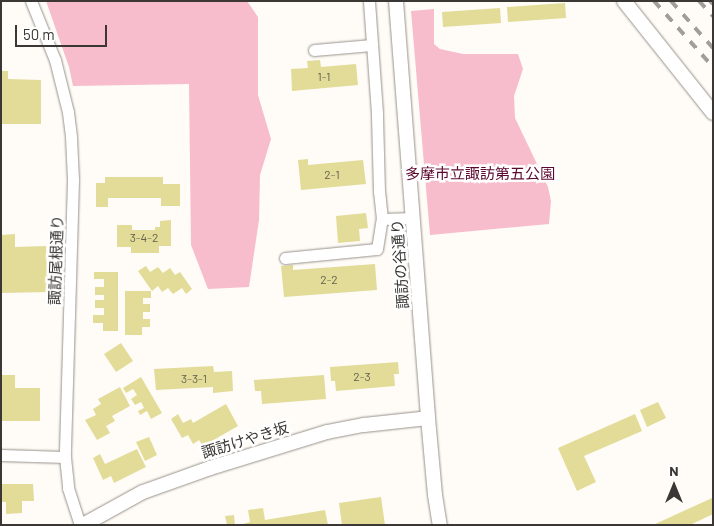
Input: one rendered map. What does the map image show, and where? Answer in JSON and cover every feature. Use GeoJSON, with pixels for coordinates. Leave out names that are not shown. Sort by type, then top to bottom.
{"type":"FeatureCollection","features":[{"type":"Feature","properties":{"kind":"street","name":"諏訪尾根通り"},"geometry":{"type":"LineString","coordinates":[[31,1],[55,60],[68,112],[71,137],[74,180],[65,457],[68,488],[81,525]]}},
{"type":"Feature","properties":{"kind":"street"},"geometry":{"type":"LineString","coordinates":[[284,258],[377,250],[382,219],[369,1]]}},
{"type":"Feature","properties":{"kind":"street","name":"諏訪の谷通り"},"geometry":{"type":"LineString","coordinates":[[396,1],[428,418],[435,495],[440,525]]}},
{"type":"Feature","properties":{"kind":"street"},"geometry":{"type":"LineString","coordinates":[[624,1],[713,113]]}},
{"type":"Feature","properties":{"kind":"street"},"geometry":{"type":"LineString","coordinates":[[314,50],[372,45]]}},
{"type":"Feature","properties":{"kind":"street"},"geometry":{"type":"LineString","coordinates":[[382,219],[413,218]]}},
{"type":"Feature","properties":{"kind":"street","name":"諏訪けやき坂"},"geometry":{"type":"LineString","coordinates":[[81,525],[143,492],[210,468],[327,432],[364,425],[428,418]]}},
{"type":"Feature","properties":{"kind":"street"},"geometry":{"type":"LineString","coordinates":[[1,455],[65,457]]}},
{"type":"Feature","properties":{"kind":"green space"},"geometry":{"type":"Polygon","coordinates":[[[46,1],[247,1],[258,17],[258,95],[271,139],[260,175],[259,220],[249,287],[208,289],[191,245],[189,84],[73,86],[69,67],[46,1]]]}},
{"type":"Feature","properties":{"kind":"green space","name":"多摩市立諏訪第五公園"},"geometry":{"type":"Polygon","coordinates":[[[434,9],[434,44],[440,49],[463,54],[518,54],[523,69],[514,96],[515,118],[548,187],[551,201],[549,224],[430,235],[411,11],[434,9]]]}},
{"type":"Feature","properties":{"kind":"building"},"geometry":{"type":"Polygon","coordinates":[[[565,3],[566,18],[508,22],[507,7],[565,3]]]}},
{"type":"Feature","properties":{"kind":"building"},"geometry":{"type":"Polygon","coordinates":[[[500,8],[501,23],[443,27],[442,12],[500,8]]]}},
{"type":"Feature","properties":{"kind":"building"},"geometry":{"type":"Polygon","coordinates":[[[320,60],[321,67],[356,64],[358,85],[292,91],[291,69],[308,68],[307,61],[320,60]]]}},
{"type":"Feature","properties":{"kind":"building"},"geometry":{"type":"Polygon","coordinates":[[[1,71],[8,71],[8,79],[41,80],[41,124],[1,124],[1,71]]]}},
{"type":"Feature","properties":{"kind":"building"},"geometry":{"type":"Polygon","coordinates":[[[308,159],[308,165],[363,160],[366,184],[301,190],[298,160],[308,159]]]}},
{"type":"Feature","properties":{"kind":"building"},"geometry":{"type":"Polygon","coordinates":[[[105,177],[163,177],[163,184],[180,184],[180,206],[161,206],[161,198],[108,198],[108,207],[96,207],[96,183],[105,183],[105,177]]]}},
{"type":"Feature","properties":{"kind":"building"},"geometry":{"type":"Polygon","coordinates":[[[366,213],[368,228],[359,229],[360,241],[338,243],[336,216],[366,213]]]}},
{"type":"Feature","properties":{"kind":"building"},"geometry":{"type":"Polygon","coordinates":[[[171,220],[171,246],[159,246],[159,253],[131,253],[131,247],[117,247],[117,225],[132,225],[132,230],[155,230],[155,227],[160,227],[160,221],[171,220]]]}},
{"type":"Feature","properties":{"kind":"building"},"geometry":{"type":"Polygon","coordinates":[[[15,234],[15,247],[46,246],[48,292],[1,293],[1,235],[15,234]]]}},
{"type":"Feature","properties":{"kind":"building"},"geometry":{"type":"Polygon","coordinates":[[[375,264],[377,290],[284,297],[281,266],[293,265],[293,270],[375,264]]]}},
{"type":"Feature","properties":{"kind":"building"},"geometry":{"type":"Polygon","coordinates":[[[146,266],[150,272],[158,267],[163,273],[170,268],[175,275],[180,272],[192,289],[186,294],[182,288],[173,294],[168,288],[162,292],[158,286],[152,291],[138,271],[146,266]]]}},
{"type":"Feature","properties":{"kind":"building"},"geometry":{"type":"Polygon","coordinates":[[[94,272],[118,272],[118,331],[103,331],[103,323],[93,323],[93,315],[104,315],[104,308],[95,308],[95,300],[104,300],[104,295],[95,295],[95,287],[104,287],[104,279],[94,279],[94,272]]]}},
{"type":"Feature","properties":{"kind":"building"},"geometry":{"type":"Polygon","coordinates":[[[125,291],[151,291],[151,298],[143,298],[143,304],[150,304],[150,312],[143,312],[143,319],[150,319],[150,327],[142,327],[142,335],[125,335],[125,291]]]}},
{"type":"Feature","properties":{"kind":"building"},"geometry":{"type":"Polygon","coordinates":[[[121,343],[133,361],[116,372],[104,354],[121,343]]]}},
{"type":"Feature","properties":{"kind":"building"},"geometry":{"type":"Polygon","coordinates":[[[398,362],[399,374],[394,374],[395,386],[336,391],[335,381],[331,381],[330,367],[398,362]]]}},
{"type":"Feature","properties":{"kind":"building"},"geometry":{"type":"Polygon","coordinates":[[[213,366],[214,372],[232,371],[233,391],[213,393],[213,387],[156,390],[154,369],[213,366]]]}},
{"type":"Feature","properties":{"kind":"building"},"geometry":{"type":"Polygon","coordinates":[[[1,375],[15,375],[15,388],[40,388],[40,421],[1,421],[1,375]]]}},
{"type":"Feature","properties":{"kind":"building"},"geometry":{"type":"Polygon","coordinates":[[[324,375],[326,399],[262,404],[261,391],[255,391],[254,380],[324,375]]]}},
{"type":"Feature","properties":{"kind":"building"},"geometry":{"type":"Polygon","coordinates":[[[141,377],[162,413],[151,419],[147,411],[140,415],[138,411],[144,408],[141,402],[135,405],[131,399],[137,395],[133,389],[126,393],[123,388],[141,377]]]}},
{"type":"Feature","properties":{"kind":"building"},"geometry":{"type":"Polygon","coordinates":[[[120,387],[130,406],[112,416],[115,421],[106,426],[110,433],[97,440],[85,420],[96,415],[93,409],[101,404],[98,399],[120,387]]]}},
{"type":"Feature","properties":{"kind":"building"},"geometry":{"type":"Polygon","coordinates":[[[658,402],[666,418],[647,427],[640,410],[658,402]]]}},
{"type":"Feature","properties":{"kind":"building"},"geometry":{"type":"Polygon","coordinates":[[[226,404],[238,426],[203,446],[199,440],[193,444],[188,435],[182,438],[171,419],[178,414],[183,423],[191,419],[193,423],[226,404]]]}},
{"type":"Feature","properties":{"kind":"building"},"geometry":{"type":"Polygon","coordinates":[[[635,414],[642,431],[584,456],[596,482],[577,491],[558,448],[635,414]]]}},
{"type":"Feature","properties":{"kind":"building"},"geometry":{"type":"Polygon","coordinates":[[[149,437],[157,455],[145,461],[136,442],[149,437]]]}},
{"type":"Feature","properties":{"kind":"building"},"geometry":{"type":"Polygon","coordinates":[[[137,449],[146,467],[114,483],[111,476],[103,480],[93,458],[100,454],[105,464],[137,449]]]}},
{"type":"Feature","properties":{"kind":"building"},"geometry":{"type":"Polygon","coordinates":[[[1,484],[33,484],[34,501],[22,501],[22,513],[6,514],[6,502],[1,502],[1,484]]]}},
{"type":"Feature","properties":{"kind":"building"},"geometry":{"type":"Polygon","coordinates":[[[381,497],[385,525],[342,525],[339,503],[381,497]]]}},
{"type":"Feature","properties":{"kind":"building"},"geometry":{"type":"Polygon","coordinates":[[[712,498],[713,514],[690,525],[653,525],[712,498]]]}},
{"type":"Feature","properties":{"kind":"building"},"geometry":{"type":"Polygon","coordinates":[[[263,508],[265,520],[325,510],[328,525],[239,525],[250,522],[248,510],[263,508]]]}},
{"type":"Feature","properties":{"kind":"building"},"geometry":{"type":"Polygon","coordinates":[[[234,515],[235,525],[227,525],[225,516],[234,515]]]}},
{"type":"Feature","properties":{"kind":"railway"},"geometry":{"type":"LineString","coordinates":[[654,1],[713,67]]}},
{"type":"Feature","properties":{"kind":"railway"},"geometry":{"type":"LineString","coordinates":[[671,1],[713,48]]}},
{"type":"Feature","properties":{"kind":"railway"},"geometry":{"type":"LineString","coordinates":[[699,1],[713,16]]}},
{"type":"Feature","properties":{"kind":"railway"},"geometry":{"type":"LineString","coordinates":[[710,1],[713,4]]}}]}
